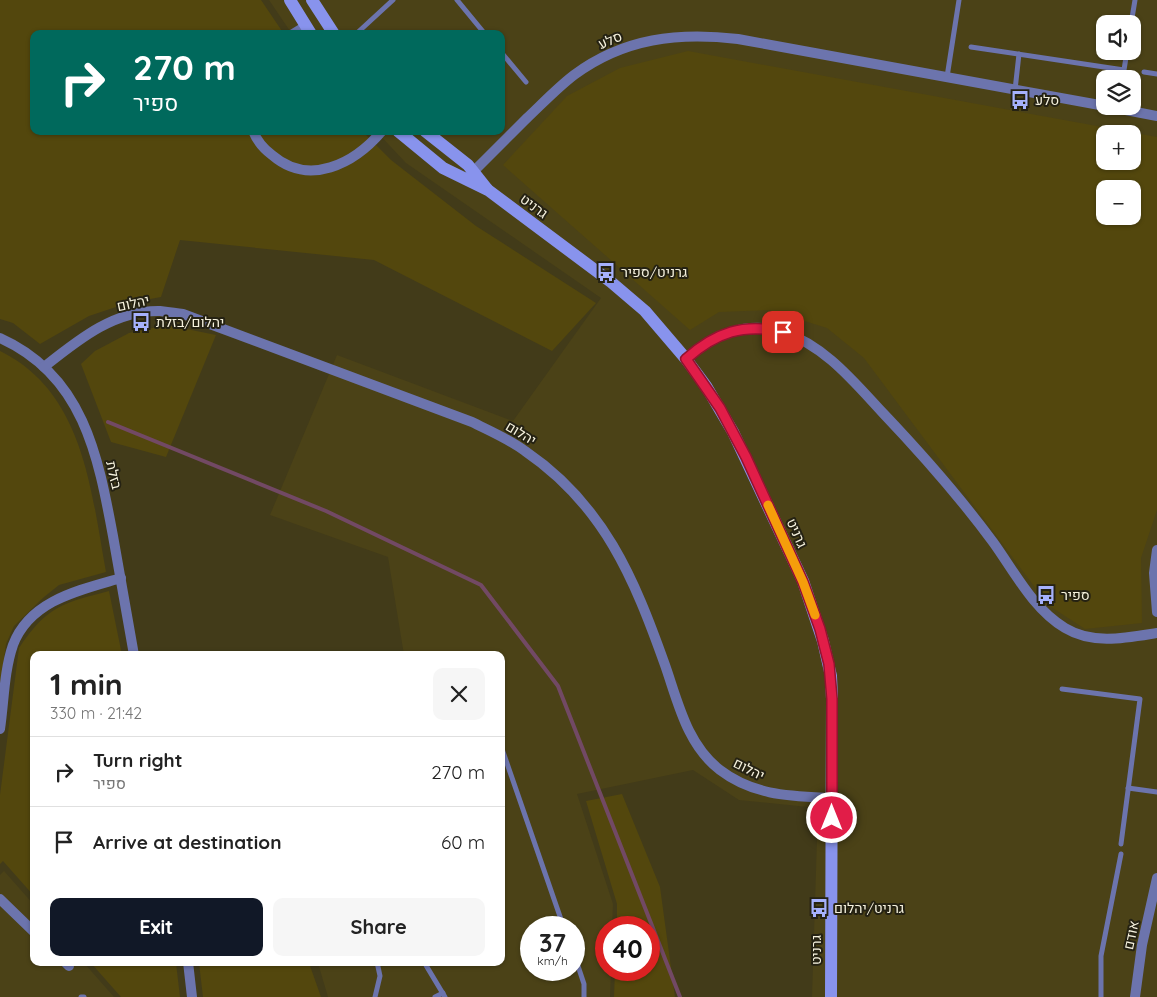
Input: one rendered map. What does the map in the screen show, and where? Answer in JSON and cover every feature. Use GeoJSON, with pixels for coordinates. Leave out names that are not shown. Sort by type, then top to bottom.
{"type":"FeatureCollection","features":[{"type":"Feature","properties":{"kind":"street"},"geometry":{"type":"LineString","coordinates":[[290,0],[308,30]]}},
{"type":"Feature","properties":{"kind":"street"},"geometry":{"type":"LineString","coordinates":[[312,0],[331,30]]}},
{"type":"Feature","properties":{"kind":"street","name":"סלע"},"geometry":{"type":"LineString","coordinates":[[469,176],[555,90],[574,75],[611,53],[648,41],[684,36],[729,38],[1096,104]]}},
{"type":"Feature","properties":{"kind":"street","name":"סלע"},"geometry":{"type":"LineString","coordinates":[[1141,113],[1157,116]]}},
{"type":"Feature","properties":{"kind":"street"},"geometry":{"type":"LineString","coordinates":[[256,135],[266,150],[278,160],[291,167],[305,170],[320,170],[349,160],[363,150],[378,135]]}},
{"type":"Feature","properties":{"kind":"street"},"geometry":{"type":"LineString","coordinates":[[403,135],[443,168],[469,176]]}},
{"type":"Feature","properties":{"kind":"street"},"geometry":{"type":"LineString","coordinates":[[429,135],[469,176]]}},
{"type":"Feature","properties":{"kind":"street","name":"גרניט"},"geometry":{"type":"LineString","coordinates":[[469,176],[628,296],[661,328],[686,359],[720,408],[746,457],[803,582],[818,623],[829,664],[832,687],[831,997]]}},
{"type":"Feature","properties":{"kind":"street","name":"יהלום"},"geometry":{"type":"LineString","coordinates":[[44,366],[92,330],[116,320],[136,314],[159,311],[183,314],[212,323],[464,419],[504,438],[546,466],[592,511],[609,536],[649,619],[685,722],[704,756],[720,770],[742,783],[759,790],[779,795],[832,798]]}},
{"type":"Feature","properties":{"kind":"street"},"geometry":{"type":"LineString","coordinates":[[686,359],[710,341],[737,330],[767,328],[800,338],[834,363],[915,447],[969,511],[1041,609],[1053,621],[1072,632],[1092,638],[1118,639],[1157,633]]}},
{"type":"Feature","properties":{"kind":"street","name":"בזלת"},"geometry":{"type":"LineString","coordinates":[[0,338],[44,366],[70,398],[88,432],[104,488],[133,651]]}},
{"type":"Feature","properties":{"kind":"street"},"geometry":{"type":"LineString","coordinates":[[1157,550],[1154,573],[1157,612]]}},
{"type":"Feature","properties":{"kind":"street"},"geometry":{"type":"LineString","coordinates":[[0,729],[9,662],[14,644],[24,625],[39,610],[58,599],[78,590],[121,578]]}},
{"type":"Feature","properties":{"kind":"street","name":"אודם"},"geometry":{"type":"LineString","coordinates":[[1136,997],[1142,945],[1157,878]]}},
{"type":"Feature","properties":{"kind":"street"},"geometry":{"type":"LineString","coordinates":[[0,899],[30,928]]}},
{"type":"Feature","properties":{"kind":"street"},"geometry":{"type":"LineString","coordinates":[[188,966],[192,997]]}},
{"type":"Feature","properties":{"kind":"lane"},"geometry":{"type":"LineString","coordinates":[[360,30],[393,0]]}},
{"type":"Feature","properties":{"kind":"lane"},"geometry":{"type":"LineString","coordinates":[[457,0],[482,30]]}},
{"type":"Feature","properties":{"kind":"lane"},"geometry":{"type":"LineString","coordinates":[[947,77],[959,0]]}},
{"type":"Feature","properties":{"kind":"lane"},"geometry":{"type":"LineString","coordinates":[[1132,15],[1135,0]]}},
{"type":"Feature","properties":{"kind":"lane"},"geometry":{"type":"LineString","coordinates":[[971,47],[1124,70],[1126,60]]}},
{"type":"Feature","properties":{"kind":"lane"},"geometry":{"type":"LineString","coordinates":[[1015,90],[1019,54]]}},
{"type":"Feature","properties":{"kind":"lane"},"geometry":{"type":"LineString","coordinates":[[505,57],[526,82]]}},
{"type":"Feature","properties":{"kind":"lane"},"geometry":{"type":"LineString","coordinates":[[1144,72],[1157,74]]}},
{"type":"Feature","properties":{"kind":"lane"},"geometry":{"type":"LineString","coordinates":[[1062,689],[1140,699],[1121,844]]}},
{"type":"Feature","properties":{"kind":"lane"},"geometry":{"type":"LineString","coordinates":[[505,758],[560,916]]}},
{"type":"Feature","properties":{"kind":"lane"},"geometry":{"type":"LineString","coordinates":[[1128,788],[1157,792]]}},
{"type":"Feature","properties":{"kind":"lane"},"geometry":{"type":"LineString","coordinates":[[1101,997],[1101,956],[1121,854]]}},
{"type":"Feature","properties":{"kind":"lane"},"geometry":{"type":"LineString","coordinates":[[375,997],[380,976],[378,966]]}},
{"type":"Feature","properties":{"kind":"lane"},"geometry":{"type":"LineString","coordinates":[[426,966],[444,995],[435,997]]}},
{"type":"Feature","properties":{"kind":"lane"},"geometry":{"type":"LineString","coordinates":[[583,981],[584,997]]}},
{"type":"Feature","properties":{"kind":"shaded area"},"geometry":{"type":"Polygon","coordinates":[[[0,0],[261,0],[281,30],[30,30],[30,135],[366,135],[391,160],[476,226],[596,303],[552,351],[374,260],[180,240],[161,297],[128,303],[89,316],[40,344],[13,323],[0,319],[0,0]]]}},
{"type":"Feature","properties":{"kind":"shaded area"},"geometry":{"type":"Polygon","coordinates":[[[269,0],[1157,0],[1157,997],[812,997],[818,808],[739,800],[693,770],[577,794],[613,904],[612,916],[595,916],[595,981],[611,981],[610,997],[328,997],[319,966],[505,966],[505,651],[403,651],[388,557],[270,515],[337,355],[513,421],[601,298],[406,163],[380,135],[505,135],[505,30],[289,30],[269,0]]]}},
{"type":"Feature","properties":{"kind":"shaded area"},"geometry":{"type":"Polygon","coordinates":[[[688,51],[1096,126],[1096,170],[1141,170],[1141,134],[1157,137],[1157,510],[1141,558],[1142,623],[1085,629],[1048,605],[864,358],[827,328],[769,310],[719,312],[690,330],[503,165],[567,96],[620,68],[688,51]]]}},
{"type":"Feature","properties":{"kind":"shaded area"},"geometry":{"type":"Polygon","coordinates":[[[167,325],[216,335],[166,457],[111,442],[81,364],[95,351],[129,333],[167,325]]]}},
{"type":"Feature","properties":{"kind":"shaded area"},"geometry":{"type":"Polygon","coordinates":[[[0,351],[28,369],[50,391],[66,417],[79,446],[88,477],[106,572],[59,585],[14,626],[6,644],[0,689],[0,351]]]}},
{"type":"Feature","properties":{"kind":"shaded area"},"geometry":{"type":"Polygon","coordinates":[[[109,591],[121,651],[30,651],[30,891],[3,861],[0,864],[0,795],[19,648],[38,623],[57,608],[79,599],[109,591]]]}},
{"type":"Feature","properties":{"kind":"shaded area"},"geometry":{"type":"Polygon","coordinates":[[[622,794],[660,887],[675,997],[614,997],[615,981],[660,981],[660,916],[617,916],[617,904],[586,801],[622,794]]]}},
{"type":"Feature","properties":{"kind":"shaded area"},"geometry":{"type":"Polygon","coordinates":[[[4,871],[30,900],[30,966],[87,966],[114,997],[0,997],[0,875],[4,871]]]}},
{"type":"Feature","properties":{"kind":"shaded area"},"geometry":{"type":"Polygon","coordinates":[[[94,966],[176,966],[180,997],[121,997],[94,966]]]}},
{"type":"Feature","properties":{"kind":"shaded area"},"geometry":{"type":"Polygon","coordinates":[[[199,966],[310,966],[321,997],[203,997],[199,966]]]}},
{"type":"Feature","properties":{"kind":"waterway"},"geometry":{"type":"LineString","coordinates":[[108,422],[326,511],[481,585],[558,686],[680,997]]}},
{"type":"Feature","properties":{"kind":"slow traffic"},"geometry":{"type":"LineString","coordinates":[[768,505],[803,582],[815,615]]}},
{"type":"Feature","properties":{"kind":"place","name":"סלע"},"geometry":{"type":"Point","coordinates":[1020,100]}},
{"type":"Feature","properties":{"kind":"place","name":"גרניט/ספיר"},"geometry":{"type":"Point","coordinates":[606,272]}},
{"type":"Feature","properties":{"kind":"place","name":"יהלום/בזלת"},"geometry":{"type":"Point","coordinates":[141,322]}},
{"type":"Feature","properties":{"kind":"place","name":"ספיר"},"geometry":{"type":"Point","coordinates":[1046,595]}},
{"type":"Feature","properties":{"kind":"place","name":"גרניט/יהלום"},"geometry":{"type":"Point","coordinates":[819,908]}},
{"type":"Feature","properties":{"kind":"route"},"geometry":{"type":"LineString","coordinates":[[783,332],[767,328],[737,330],[723,334],[710,341],[686,359],[720,408],[746,457],[803,582],[820,629],[829,664],[832,699],[832,818]]}}]}
